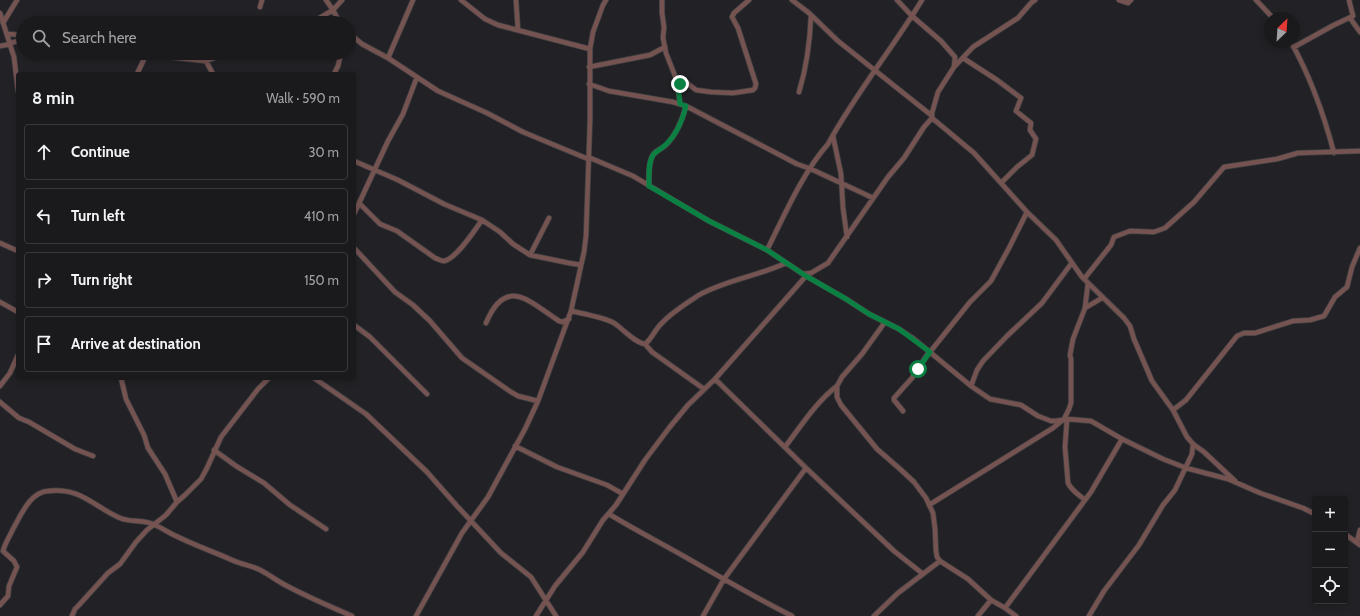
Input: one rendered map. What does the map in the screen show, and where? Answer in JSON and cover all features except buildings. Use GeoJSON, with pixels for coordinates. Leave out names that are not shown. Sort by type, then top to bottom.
{"type":"FeatureCollection","features":[{"type":"Feature","properties":{"kind":"street"},"geometry":{"type":"LineString","coordinates":[[3,23],[17,0]]}},
{"type":"Feature","properties":{"kind":"street"},"geometry":{"type":"LineString","coordinates":[[260,8],[262,0]]}},
{"type":"Feature","properties":{"kind":"street"},"geometry":{"type":"LineString","coordinates":[[326,0],[336,16]]}},
{"type":"Feature","properties":{"kind":"street"},"geometry":{"type":"LineString","coordinates":[[323,16],[333,10],[342,0]]}},
{"type":"Feature","properties":{"kind":"street"},"geometry":{"type":"LineString","coordinates":[[388,58],[412,0]]}},
{"type":"Feature","properties":{"kind":"street"},"geometry":{"type":"LineString","coordinates":[[461,0],[486,19],[498,25],[590,49]]}},
{"type":"Feature","properties":{"kind":"street"},"geometry":{"type":"LineString","coordinates":[[516,0],[518,30]]}},
{"type":"Feature","properties":{"kind":"street"},"geometry":{"type":"LineString","coordinates":[[662,0],[664,27],[663,38],[678,83],[680,104]]}},
{"type":"Feature","properties":{"kind":"street"},"geometry":{"type":"LineString","coordinates":[[678,83],[689,84],[697,90],[723,93],[733,93],[755,88],[756,84],[738,28],[732,17],[734,13],[749,0]]}},
{"type":"Feature","properties":{"kind":"street"},"geometry":{"type":"LineString","coordinates":[[792,0],[811,15],[838,41],[932,116],[968,147],[1027,212],[1056,240],[1066,253],[1071,264],[1102,298],[1115,308],[1130,326],[1152,381],[1173,410],[1183,432],[1193,444],[1204,452],[1237,483]]}},
{"type":"Feature","properties":{"kind":"street"},"geometry":{"type":"LineString","coordinates":[[798,5],[802,0]]}},
{"type":"Feature","properties":{"kind":"street"},"geometry":{"type":"LineString","coordinates":[[897,0],[954,55],[956,61],[954,67]]}},
{"type":"Feature","properties":{"kind":"street"},"geometry":{"type":"LineString","coordinates":[[767,250],[790,204],[811,168],[859,92],[892,47],[922,0]]}},
{"type":"Feature","properties":{"kind":"street"},"geometry":{"type":"LineString","coordinates":[[536,616],[546,599],[583,552],[603,520],[623,494],[645,460],[688,405],[715,379],[805,275],[828,263],[888,177],[904,158],[932,116],[938,92],[954,67],[974,46],[1018,18],[1035,0]]}},
{"type":"Feature","properties":{"kind":"street"},"geometry":{"type":"LineString","coordinates":[[1119,0],[1128,3],[1131,0]]}},
{"type":"Feature","properties":{"kind":"street"},"geometry":{"type":"LineString","coordinates":[[1256,0],[1267,12]]}},
{"type":"Feature","properties":{"kind":"street"},"geometry":{"type":"LineString","coordinates":[[1300,44],[1354,15],[1350,0]]}},
{"type":"Feature","properties":{"kind":"street"},"geometry":{"type":"LineString","coordinates":[[416,616],[462,533],[488,497],[538,401],[571,311],[586,236],[590,121],[590,49],[592,32],[603,1]]}},
{"type":"Feature","properties":{"kind":"street"},"geometry":{"type":"LineString","coordinates":[[0,13],[4,30],[14,57],[16,74]]}},
{"type":"Feature","properties":{"kind":"street"},"geometry":{"type":"LineString","coordinates":[[799,92],[805,74],[811,15]]}},
{"type":"Feature","properties":{"kind":"street"},"geometry":{"type":"LineString","coordinates":[[1350,18],[1360,32]]}},
{"type":"Feature","properties":{"kind":"street"},"geometry":{"type":"LineString","coordinates":[[4,30],[16,33]]}},
{"type":"Feature","properties":{"kind":"street"},"geometry":{"type":"LineString","coordinates":[[356,39],[438,91],[487,113],[523,132],[633,176],[709,221],[767,250],[805,275],[899,329],[930,352],[971,386],[990,399],[1021,405],[1046,419],[1056,421],[1065,419],[1091,421],[1122,439],[1163,459],[1186,468],[1237,483],[1312,512]]}},
{"type":"Feature","properties":{"kind":"street"},"geometry":{"type":"LineString","coordinates":[[0,46],[16,42]]}},
{"type":"Feature","properties":{"kind":"street"},"geometry":{"type":"LineString","coordinates":[[589,67],[650,55],[665,47]]}},
{"type":"Feature","properties":{"kind":"street"},"geometry":{"type":"LineString","coordinates":[[1295,48],[1307,72],[1326,124],[1334,153]]}},
{"type":"Feature","properties":{"kind":"street"},"geometry":{"type":"LineString","coordinates":[[963,58],[997,80],[1020,98],[1016,111],[1031,122],[1030,130],[1036,140],[1032,156],[1017,167],[1001,183]]}},
{"type":"Feature","properties":{"kind":"street"},"geometry":{"type":"LineString","coordinates":[[138,72],[142,60]]}},
{"type":"Feature","properties":{"kind":"street"},"geometry":{"type":"LineString","coordinates":[[197,60],[206,61],[212,72]]}},
{"type":"Feature","properties":{"kind":"street"},"geometry":{"type":"LineString","coordinates":[[335,72],[339,60]]}},
{"type":"Feature","properties":{"kind":"street"},"geometry":{"type":"LineString","coordinates":[[356,211],[388,142],[403,114],[417,77]]}},
{"type":"Feature","properties":{"kind":"street"},"geometry":{"type":"LineString","coordinates":[[589,84],[609,91],[686,106],[797,164],[811,168],[873,198]]}},
{"type":"Feature","properties":{"kind":"street"},"geometry":{"type":"LineString","coordinates":[[649,186],[651,159],[654,154],[672,138],[679,127],[686,106]]}},
{"type":"Feature","properties":{"kind":"street"},"geometry":{"type":"LineString","coordinates":[[832,136],[841,174],[843,208],[847,237]]}},
{"type":"Feature","properties":{"kind":"street"},"geometry":{"type":"LineString","coordinates":[[1085,500],[1069,486],[1068,483],[1065,447],[1065,419],[1071,403],[1071,349],[1073,339],[1085,308],[1086,281],[1111,245],[1114,237],[1130,231],[1154,232],[1165,228],[1194,202],[1224,167],[1277,159],[1298,153],[1360,151]]}},
{"type":"Feature","properties":{"kind":"street"},"geometry":{"type":"LineString","coordinates":[[356,161],[398,180],[444,204],[482,220],[530,255],[569,264],[581,265]]}},
{"type":"Feature","properties":{"kind":"street"},"geometry":{"type":"LineString","coordinates":[[360,204],[380,224],[397,231],[435,258],[446,261],[465,244],[482,220]]}},
{"type":"Feature","properties":{"kind":"street"},"geometry":{"type":"LineString","coordinates":[[903,411],[894,398],[912,378],[930,352],[970,302],[991,281],[1027,212]]}},
{"type":"Feature","properties":{"kind":"street"},"geometry":{"type":"LineString","coordinates":[[530,255],[549,218]]}},
{"type":"Feature","properties":{"kind":"street"},"geometry":{"type":"LineString","coordinates":[[0,243],[16,250]]}},
{"type":"Feature","properties":{"kind":"street"},"geometry":{"type":"LineString","coordinates":[[1173,410],[1186,400],[1237,336],[1244,333],[1255,333],[1293,321],[1310,320],[1324,316],[1335,297],[1347,287],[1352,267],[1360,248]]}},
{"type":"Feature","properties":{"kind":"street"},"geometry":{"type":"LineString","coordinates":[[356,250],[395,292],[413,305],[430,321],[462,358],[518,396],[538,401]]}},
{"type":"Feature","properties":{"kind":"street"},"geometry":{"type":"LineString","coordinates":[[645,344],[656,328],[699,296],[729,282],[775,268],[786,263]]}},
{"type":"Feature","properties":{"kind":"street"},"geometry":{"type":"LineString","coordinates":[[971,386],[977,370],[983,362],[1007,336],[1042,304],[1071,264]]}},
{"type":"Feature","properties":{"kind":"street"},"geometry":{"type":"LineString","coordinates":[[486,323],[496,304],[509,297],[515,296],[526,298],[559,321],[562,322],[568,319]]}},
{"type":"Feature","properties":{"kind":"street"},"geometry":{"type":"LineString","coordinates":[[1085,308],[1102,298]]}},
{"type":"Feature","properties":{"kind":"street"},"geometry":{"type":"LineString","coordinates":[[0,302],[16,311]]}},
{"type":"Feature","properties":{"kind":"street"},"geometry":{"type":"LineString","coordinates":[[571,311],[608,320],[638,342],[645,344],[652,352],[704,390]]}},
{"type":"Feature","properties":{"kind":"street"},"geometry":{"type":"LineString","coordinates":[[785,447],[817,406],[837,386],[842,377],[862,354],[885,322]]}},
{"type":"Feature","properties":{"kind":"street"},"geometry":{"type":"LineString","coordinates":[[356,326],[370,337],[427,394]]}},
{"type":"Feature","properties":{"kind":"street"},"geometry":{"type":"LineString","coordinates":[[0,386],[10,373],[16,360]]}},
{"type":"Feature","properties":{"kind":"street"},"geometry":{"type":"LineString","coordinates":[[715,379],[894,551],[923,574]]}},
{"type":"Feature","properties":{"kind":"street"},"geometry":{"type":"LineString","coordinates":[[121,380],[126,399],[144,435],[148,448],[166,474],[176,502]]}},
{"type":"Feature","properties":{"kind":"street"},"geometry":{"type":"LineString","coordinates":[[72,616],[78,605],[108,573],[120,564],[147,530],[166,515],[176,502],[200,479],[207,468],[221,437],[258,389],[267,380]]}},
{"type":"Feature","properties":{"kind":"street"},"geometry":{"type":"LineString","coordinates":[[317,380],[373,419],[433,477],[457,506],[501,552],[531,577],[556,616]]}},
{"type":"Feature","properties":{"kind":"street"},"geometry":{"type":"LineString","coordinates":[[837,386],[837,397],[841,405],[877,449],[914,482],[929,505],[933,513],[936,551],[937,557],[940,561],[968,579],[991,600],[1016,616]]}},
{"type":"Feature","properties":{"kind":"street"},"geometry":{"type":"LineString","coordinates":[[0,402],[19,418],[29,422],[75,449],[93,456]]}},
{"type":"Feature","properties":{"kind":"street"},"geometry":{"type":"LineString","coordinates":[[929,505],[1044,434],[1065,419]]}},
{"type":"Feature","properties":{"kind":"street"},"geometry":{"type":"LineString","coordinates":[[1005,608],[1085,500],[1107,467],[1122,439]]}},
{"type":"Feature","properties":{"kind":"street"},"geometry":{"type":"LineString","coordinates":[[1089,616],[1104,591],[1139,545],[1163,505],[1175,490],[1192,454],[1193,444]]}},
{"type":"Feature","properties":{"kind":"street"},"geometry":{"type":"LineString","coordinates":[[515,446],[557,467],[607,485],[623,494]]}},
{"type":"Feature","properties":{"kind":"street"},"geometry":{"type":"LineString","coordinates":[[214,450],[236,466],[264,483],[290,505],[326,529]]}},
{"type":"Feature","properties":{"kind":"street"},"geometry":{"type":"LineString","coordinates":[[703,616],[724,579],[806,468]]}},
{"type":"Feature","properties":{"kind":"street"},"geometry":{"type":"LineString","coordinates":[[0,605],[8,596],[8,586],[17,567],[14,561],[4,553],[3,550],[24,510],[32,499],[47,490],[69,492],[88,499],[113,515],[131,522],[142,520],[155,524],[183,539],[234,561],[258,569],[297,592],[352,616]]}},
{"type":"Feature","properties":{"kind":"street"},"geometry":{"type":"LineString","coordinates":[[609,514],[640,533],[667,546],[792,616]]}},
{"type":"Feature","properties":{"kind":"street"},"geometry":{"type":"LineString","coordinates":[[1359,544],[1360,530]]}},
{"type":"Feature","properties":{"kind":"street"},"geometry":{"type":"LineString","coordinates":[[1348,536],[1359,544]]}},
{"type":"Feature","properties":{"kind":"street"},"geometry":{"type":"LineString","coordinates":[[874,616],[898,593],[940,561]]}},
{"type":"Feature","properties":{"kind":"street"},"geometry":{"type":"LineString","coordinates":[[978,616],[991,600]]}},
{"type":"Feature","properties":{"kind":"route"},"geometry":{"type":"LineString","coordinates":[[680,84],[678,83],[680,104],[686,106],[683,117],[672,138],[663,147],[656,151],[651,159],[649,186],[709,221],[767,250],[806,276],[914,339],[930,352],[918,369]]}}]}
